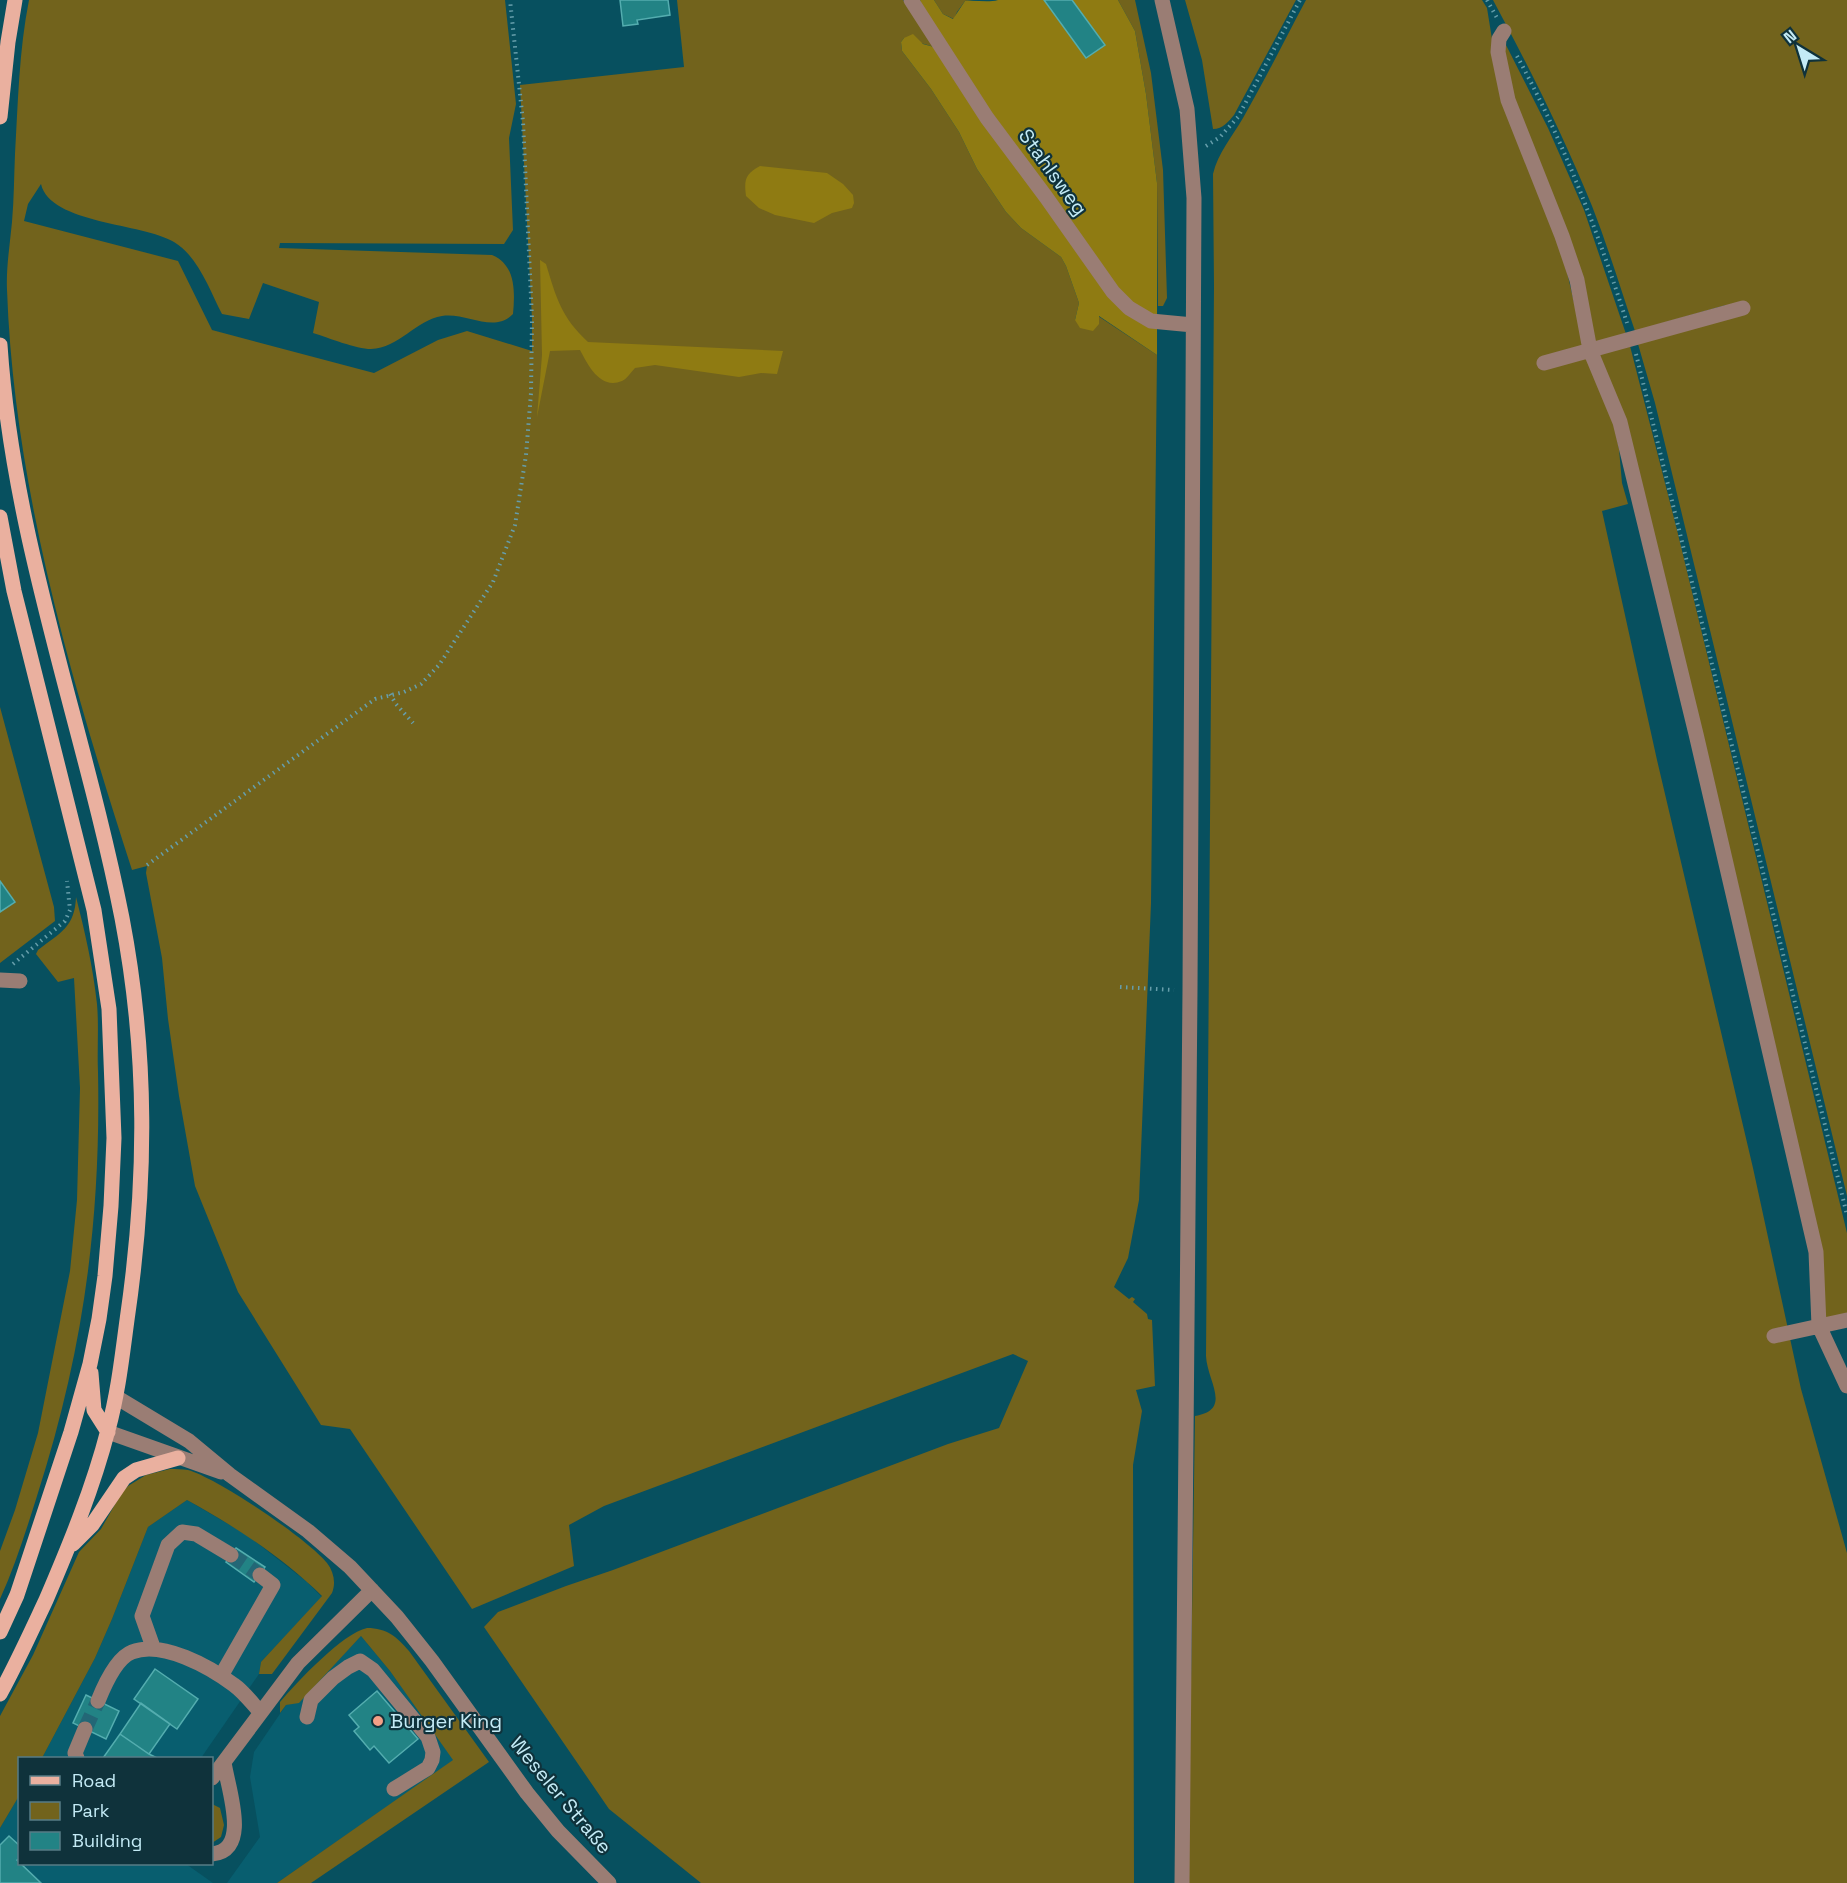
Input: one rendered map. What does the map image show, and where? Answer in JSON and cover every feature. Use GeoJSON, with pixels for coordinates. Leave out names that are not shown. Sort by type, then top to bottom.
{"type":"FeatureCollection","features":[{"type":"Feature","properties":{"kind":"main road"},"geometry":{"type":"LineString","coordinates":[[0,117],[15,0]]}},
{"type":"Feature","properties":{"kind":"main road"},"geometry":{"type":"LineString","coordinates":[[0,345],[10,436],[36,571],[84,755],[122,918],[139,1030],[143,1152],[140,1218],[134,1272],[116,1397],[108,1432],[69,1548],[16,1667],[0,1694]]}},
{"type":"Feature","properties":{"kind":"main road"},"geometry":{"type":"LineString","coordinates":[[0,517],[14,591],[94,910],[109,1009],[114,1138],[105,1276],[90,1364],[71,1432],[17,1595],[0,1632]]}},
{"type":"Feature","properties":{"kind":"main road"},"geometry":{"type":"LineString","coordinates":[[90,1364],[94,1410],[108,1432]]}},
{"type":"Feature","properties":{"kind":"main road"},"geometry":{"type":"LineString","coordinates":[[71,1432],[94,1410],[116,1397]]}},
{"type":"Feature","properties":{"kind":"main road"},"geometry":{"type":"LineString","coordinates":[[69,1548],[92,1525],[124,1478],[136,1470],[178,1458]]}},
{"type":"Feature","properties":{"kind":"street","name":"Stahlsweg"},"geometry":{"type":"LineString","coordinates":[[910,0],[987,118],[1113,292],[1129,308],[1151,321],[1193,325]]}},
{"type":"Feature","properties":{"kind":"street"},"geometry":{"type":"LineString","coordinates":[[1162,0],[1181,78],[1191,149],[1194,208],[1182,1883]]}},
{"type":"Feature","properties":{"kind":"street"},"geometry":{"type":"LineString","coordinates":[[1504,31],[1499,39],[1498,52],[1508,100],[1577,280],[1590,350],[1620,422],[1699,746],[1816,1252],[1819,1326],[1847,1386]]}},
{"type":"Feature","properties":{"kind":"street"},"geometry":{"type":"LineString","coordinates":[[1544,363],[1743,308]]}},
{"type":"Feature","properties":{"kind":"street"},"geometry":{"type":"LineString","coordinates":[[4,974],[20,981]]}},
{"type":"Feature","properties":{"kind":"street"},"geometry":{"type":"LineString","coordinates":[[1774,1336],[1847,1320]]}},
{"type":"Feature","properties":{"kind":"street","name":"Weseler Straße"},"geometry":{"type":"LineString","coordinates":[[116,1397],[189,1441],[324,1544],[372,1590],[432,1660],[527,1793],[558,1831],[609,1883]]}},
{"type":"Feature","properties":{"kind":"street","name":"Weseler Straße"},"geometry":{"type":"LineString","coordinates":[[108,1432],[230,1474]]}},
{"type":"Feature","properties":{"kind":"street"},"geometry":{"type":"LineString","coordinates":[[153,1647],[142,1616],[168,1545],[182,1532],[196,1534],[231,1555]]}},
{"type":"Feature","properties":{"kind":"street"},"geometry":{"type":"LineString","coordinates":[[221,1676],[273,1585],[260,1575]]}},
{"type":"Feature","properties":{"kind":"street"},"geometry":{"type":"LineString","coordinates":[[213,1777],[298,1663],[372,1590]]}},
{"type":"Feature","properties":{"kind":"street"},"geometry":{"type":"LineString","coordinates":[[98,1701],[110,1674],[130,1652],[153,1647],[177,1654],[221,1676],[236,1686],[260,1712]]}},
{"type":"Feature","properties":{"kind":"street"},"geometry":{"type":"LineString","coordinates":[[307,1717],[311,1700],[348,1667],[360,1661],[373,1671],[428,1737],[434,1752],[428,1768],[394,1788]]}},
{"type":"Feature","properties":{"kind":"street"},"geometry":{"type":"LineString","coordinates":[[77,1757],[75,1753],[85,1729]]}},
{"type":"Feature","properties":{"kind":"street"},"geometry":{"type":"LineString","coordinates":[[213,1854],[224,1850],[231,1844],[234,1836],[234,1812],[224,1762]]}},
{"type":"Feature","properties":{"kind":"path"},"geometry":{"type":"LineString","coordinates":[[147,865],[375,699],[404,692],[421,684],[439,665],[493,582],[515,525],[526,455],[531,393],[532,319],[523,122],[510,0]]}},
{"type":"Feature","properties":{"kind":"path"},"geometry":{"type":"LineString","coordinates":[[1208,145],[1238,117],[1300,0]]}},
{"type":"Feature","properties":{"kind":"path"},"geometry":{"type":"LineString","coordinates":[[1487,0],[1546,115],[1587,209],[1608,263],[1632,338],[1847,1215]]}},
{"type":"Feature","properties":{"kind":"path"},"geometry":{"type":"LineString","coordinates":[[390,694],[413,723]]}},
{"type":"Feature","properties":{"kind":"path"},"geometry":{"type":"LineString","coordinates":[[4,974],[65,921],[70,910],[66,875]]}},
{"type":"Feature","properties":{"kind":"path"},"geometry":{"type":"LineString","coordinates":[[1120,987],[1190,990]]}},
{"type":"Feature","properties":{"kind":"shaded area"},"geometry":{"type":"Polygon","coordinates":[[[920,0],[934,0],[943,14],[953,19],[965,1],[1118,0],[1135,31],[1146,94],[1157,183],[1157,355],[1099,316],[1099,324],[1093,331],[1080,328],[1075,320],[1079,303],[1061,257],[1021,228],[1006,212],[977,169],[959,132],[931,89],[902,51],[901,42],[913,34],[923,44],[934,47],[920,0]]]}},
{"type":"Feature","properties":{"kind":"shaded area"},"geometry":{"type":"Polygon","coordinates":[[[760,166],[827,173],[843,184],[853,195],[852,208],[832,213],[814,223],[775,215],[759,208],[746,196],[745,186],[748,175],[760,166]]]}},
{"type":"Feature","properties":{"kind":"shaded area"},"geometry":{"type":"Polygon","coordinates":[[[540,260],[546,264],[565,315],[588,342],[783,351],[777,374],[761,373],[739,377],[655,365],[635,368],[624,380],[614,383],[601,379],[580,350],[550,351],[537,417],[542,355],[540,260]]]}},
{"type":"Feature","properties":{"kind":"shaded area"},"geometry":{"type":"Polygon","coordinates":[[[187,1500],[247,1535],[307,1582],[322,1597],[261,1662],[259,1674],[202,1757],[43,1757],[95,1658],[148,1527],[187,1500]]]}},
{"type":"Feature","properties":{"kind":"shaded area"},"geometry":{"type":"Polygon","coordinates":[[[361,1636],[390,1671],[454,1760],[277,1883],[227,1883],[260,1837],[250,1777],[254,1752],[286,1705],[299,1702],[361,1636]]]}},
{"type":"Feature","properties":{"kind":"shaded area"},"geometry":{"type":"Polygon","coordinates":[[[18,1798],[18,1865],[187,1865],[213,1883],[0,1883],[0,1828],[18,1798]]]}},
{"type":"Feature","properties":{"kind":"green space"},"geometry":{"type":"Polygon","coordinates":[[[29,0],[505,0],[516,104],[509,138],[513,230],[504,244],[280,243],[279,248],[492,255],[506,265],[514,288],[513,314],[505,320],[489,322],[442,316],[424,323],[390,344],[371,349],[342,343],[313,333],[319,302],[263,283],[249,319],[222,314],[197,265],[174,242],[160,236],[79,215],[61,207],[48,197],[41,184],[28,204],[24,221],[178,261],[212,330],[374,373],[438,340],[467,331],[532,351],[520,85],[684,67],[677,0],[903,0],[934,47],[904,38],[901,42],[902,51],[931,89],[959,132],[977,169],[1006,212],[1021,228],[1061,257],[1079,303],[1075,320],[1098,316],[1157,355],[1151,903],[1139,1200],[1128,1258],[1114,1287],[1129,1299],[1132,1297],[1135,1299],[1133,1302],[1147,1314],[1148,1319],[1152,1320],[1155,1386],[1136,1390],[1142,1411],[1133,1465],[1134,1883],[701,1883],[609,1809],[484,1627],[498,1612],[948,1444],[999,1428],[1028,1361],[1013,1354],[604,1506],[569,1525],[574,1566],[472,1609],[350,1429],[321,1425],[238,1292],[195,1186],[179,1096],[162,958],[146,873],[147,866],[132,870],[88,729],[50,584],[21,438],[12,364],[7,281],[13,213],[19,77],[29,0]]]}},
{"type":"Feature","properties":{"kind":"green space"},"geometry":{"type":"Polygon","coordinates":[[[934,0],[973,0],[965,1],[954,19],[943,14],[934,0]]]}},
{"type":"Feature","properties":{"kind":"green space"},"geometry":{"type":"Polygon","coordinates":[[[1118,0],[1135,0],[1151,73],[1163,170],[1167,298],[1163,306],[1158,306],[1157,183],[1146,94],[1135,31],[1118,0]]]}},
{"type":"Feature","properties":{"kind":"green space"},"geometry":{"type":"Polygon","coordinates":[[[1185,0],[1296,0],[1234,115],[1217,129],[1213,129],[1202,60],[1185,0]]]}},
{"type":"Feature","properties":{"kind":"green space"},"geometry":{"type":"Polygon","coordinates":[[[1306,0],[1482,0],[1487,8],[1501,95],[1563,255],[1587,358],[1611,409],[1619,449],[1622,483],[1628,504],[1602,511],[1657,760],[1753,1168],[1801,1389],[1847,1553],[1847,1883],[1188,1883],[1195,1416],[1213,1408],[1215,1401],[1206,1356],[1213,174],[1222,152],[1251,104],[1306,0]]]}},
{"type":"Feature","properties":{"kind":"green space"},"geometry":{"type":"Polygon","coordinates":[[[1493,0],[1847,0],[1847,1196],[1655,403],[1638,344],[1726,305],[1635,331],[1604,237],[1581,180],[1520,50],[1493,0]]]}},
{"type":"Feature","properties":{"kind":"green space"},"geometry":{"type":"Polygon","coordinates":[[[1506,45],[1548,128],[1584,210],[1626,334],[1593,343],[1513,99],[1504,52],[1506,45]]]}},
{"type":"Feature","properties":{"kind":"green space"},"geometry":{"type":"Polygon","coordinates":[[[1630,346],[1677,530],[1847,1233],[1847,1313],[1822,1319],[1822,1267],[1597,355],[1630,346]]]}},
{"type":"Feature","properties":{"kind":"green space"},"geometry":{"type":"Polygon","coordinates":[[[0,707],[54,907],[55,921],[0,963],[0,912],[14,902],[0,881],[0,707]]]}},
{"type":"Feature","properties":{"kind":"green space"},"geometry":{"type":"Polygon","coordinates":[[[76,897],[86,936],[98,1012],[98,1127],[92,1234],[77,1339],[53,1443],[33,1509],[0,1599],[0,1551],[38,1433],[70,1271],[77,1200],[80,1088],[74,978],[58,982],[36,954],[65,928],[73,916],[76,897]]]}},
{"type":"Feature","properties":{"kind":"green space"},"geometry":{"type":"Polygon","coordinates":[[[170,1469],[188,1470],[202,1475],[261,1510],[301,1539],[327,1563],[333,1574],[332,1593],[272,1674],[259,1674],[261,1662],[322,1596],[291,1568],[258,1544],[187,1500],[148,1527],[95,1658],[43,1757],[18,1757],[18,1798],[0,1828],[0,1716],[33,1655],[79,1552],[101,1529],[122,1492],[146,1475],[170,1469]]]}},
{"type":"Feature","properties":{"kind":"green space"},"geometry":{"type":"Polygon","coordinates":[[[367,1628],[386,1632],[405,1646],[489,1762],[311,1883],[277,1883],[453,1760],[390,1671],[361,1636],[299,1703],[286,1705],[280,1713],[280,1702],[309,1671],[333,1648],[367,1628]]]}},
{"type":"Feature","properties":{"kind":"green space"},"geometry":{"type":"Polygon","coordinates":[[[213,1804],[220,1808],[224,1825],[221,1837],[213,1842],[213,1804]]]}},
{"type":"Feature","properties":{"kind":"building"},"geometry":{"type":"Polygon","coordinates":[[[620,0],[668,0],[670,15],[637,20],[638,24],[623,26],[620,0]]]}},
{"type":"Feature","properties":{"kind":"building"},"geometry":{"type":"Polygon","coordinates":[[[1044,0],[1072,0],[1105,45],[1086,58],[1044,0]]]}},
{"type":"Feature","properties":{"kind":"building"},"geometry":{"type":"Polygon","coordinates":[[[0,881],[15,902],[0,912],[0,881]]]}},
{"type":"Feature","properties":{"kind":"building"},"geometry":{"type":"Polygon","coordinates":[[[236,1548],[265,1567],[254,1582],[226,1562],[236,1548]]]}},
{"type":"Feature","properties":{"kind":"building"},"geometry":{"type":"Polygon","coordinates":[[[155,1669],[198,1699],[177,1729],[134,1699],[155,1669]]]}},
{"type":"Feature","properties":{"kind":"building","name":"Burger King"},"geometry":{"type":"Polygon","coordinates":[[[377,1691],[418,1739],[389,1763],[374,1746],[370,1750],[354,1731],[359,1727],[349,1715],[377,1691]]]}},
{"type":"Feature","properties":{"kind":"building"},"geometry":{"type":"Polygon","coordinates":[[[86,1695],[119,1711],[106,1739],[73,1723],[86,1695]]]}},
{"type":"Feature","properties":{"kind":"building"},"geometry":{"type":"Polygon","coordinates":[[[141,1703],[170,1724],[149,1754],[120,1734],[141,1703]]]}},
{"type":"Feature","properties":{"kind":"building"},"geometry":{"type":"Polygon","coordinates":[[[120,1734],[155,1757],[104,1757],[120,1734]]]}},
{"type":"Feature","properties":{"kind":"building"},"geometry":{"type":"Polygon","coordinates":[[[9,1836],[18,1844],[18,1865],[22,1865],[41,1883],[0,1883],[0,1845],[9,1836]]]}},
{"type":"Feature","properties":{"kind":"tunnel"},"geometry":{"type":"LineString","coordinates":[[231,1555],[260,1575]]}},
{"type":"Feature","properties":{"kind":"tunnel"},"geometry":{"type":"LineString","coordinates":[[85,1729],[98,1701]]}},
{"type":"Feature","properties":{"kind":"place","name":"Burger King"},"geometry":{"type":"Point","coordinates":[378,1721]}}]}
